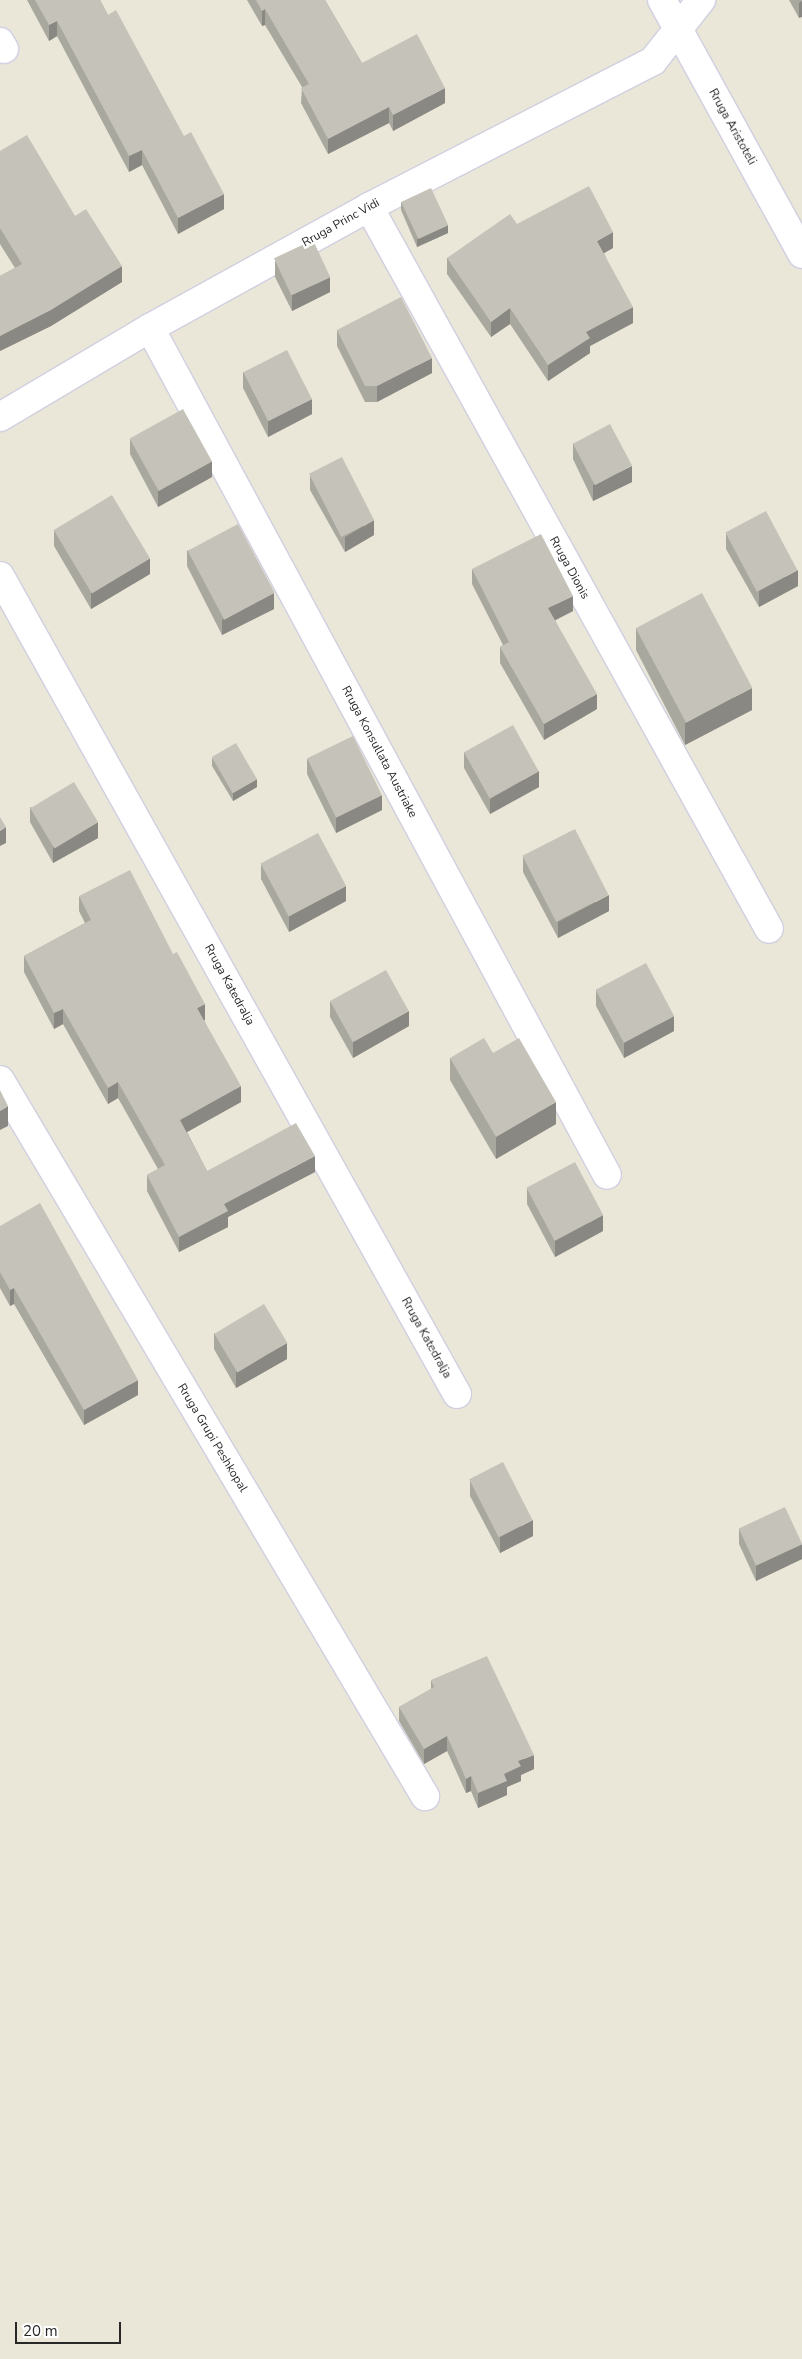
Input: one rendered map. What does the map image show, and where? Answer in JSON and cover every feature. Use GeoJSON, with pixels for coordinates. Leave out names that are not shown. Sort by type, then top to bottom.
{"type":"FeatureCollection","features":[{"type":"Feature","properties":{"kind":"street","name":"Rruga Aristoteli"},"geometry":{"type":"LineString","coordinates":[[662,0],[802,254]]}},
{"type":"Feature","properties":{"kind":"street","name":"Rruga Princ Vidi"},"geometry":{"type":"LineString","coordinates":[[0,417],[150,328],[369,207],[653,61],[701,0]]}},
{"type":"Feature","properties":{"kind":"street","name":"Rruga Dionis"},"geometry":{"type":"LineString","coordinates":[[369,207],[769,929]]}},
{"type":"Feature","properties":{"kind":"street","name":"Rruga Konsullata Austriake"},"geometry":{"type":"LineString","coordinates":[[150,328],[607,1176]]}},
{"type":"Feature","properties":{"kind":"street","name":"Rruga Katedralja"},"geometry":{"type":"LineString","coordinates":[[0,576],[457,1394]]}},
{"type":"Feature","properties":{"kind":"street","name":"Rruga Grupi Peshkopal"},"geometry":{"type":"LineString","coordinates":[[0,1080],[425,1796]]}},
{"type":"Feature","properties":{"kind":"building"},"geometry":{"type":"Polygon","coordinates":[[[35,0],[100,0],[108,15],[116,10],[184,136],[191,132],[224,194],[178,218],[142,150],[129,156],[57,21],[49,25],[35,0]]]}},
{"type":"Feature","properties":{"kind":"building"},"geometry":{"type":"Polygon","coordinates":[[[256,0],[325,0],[362,63],[417,34],[445,88],[393,115],[389,107],[328,139],[301,88],[309,84],[265,9],[262,11],[256,0]]]}},
{"type":"Feature","properties":{"kind":"building"},"geometry":{"type":"Polygon","coordinates":[[[27,135],[75,216],[86,209],[122,266],[51,310],[0,336],[0,276],[22,264],[0,228],[0,151],[27,135]]]}},
{"type":"Feature","properties":{"kind":"building"},"geometry":{"type":"Polygon","coordinates":[[[589,186],[613,232],[597,241],[633,307],[586,332],[590,338],[548,365],[510,308],[491,322],[447,258],[510,214],[517,224],[589,186]]]}},
{"type":"Feature","properties":{"kind":"building"},"geometry":{"type":"Polygon","coordinates":[[[431,188],[448,225],[418,239],[401,202],[431,188]]]}},
{"type":"Feature","properties":{"kind":"building"},"geometry":{"type":"Polygon","coordinates":[[[313,240],[330,277],[291,295],[274,258],[313,240]]]}},
{"type":"Feature","properties":{"kind":"building"},"geometry":{"type":"Polygon","coordinates":[[[401,297],[432,358],[377,386],[365,386],[337,330],[401,297]]]}},
{"type":"Feature","properties":{"kind":"building"},"geometry":{"type":"Polygon","coordinates":[[[287,350],[312,399],[268,421],[243,372],[287,350]]]}},
{"type":"Feature","properties":{"kind":"building"},"geometry":{"type":"Polygon","coordinates":[[[183,409],[212,461],[159,491],[130,439],[183,409]]]}},
{"type":"Feature","properties":{"kind":"building"},"geometry":{"type":"Polygon","coordinates":[[[610,424],[632,465],[595,485],[573,444],[610,424]]]}},
{"type":"Feature","properties":{"kind":"building"},"geometry":{"type":"Polygon","coordinates":[[[342,457],[374,520],[341,537],[309,474],[342,457]]]}},
{"type":"Feature","properties":{"kind":"building"},"geometry":{"type":"Polygon","coordinates":[[[112,495],[150,558],[92,593],[54,530],[112,495]]]}},
{"type":"Feature","properties":{"kind":"building"},"geometry":{"type":"Polygon","coordinates":[[[766,511],[797,570],[757,592],[725,533],[766,511]]]}},
{"type":"Feature","properties":{"kind":"building"},"geometry":{"type":"Polygon","coordinates":[[[238,524],[275,593],[224,620],[188,551],[238,524]]]}},
{"type":"Feature","properties":{"kind":"building"},"geometry":{"type":"Polygon","coordinates":[[[541,534],[573,596],[548,608],[597,694],[544,724],[500,647],[509,642],[472,569],[541,534]]]}},
{"type":"Feature","properties":{"kind":"building"},"geometry":{"type":"Polygon","coordinates":[[[702,593],[752,687],[686,723],[636,628],[702,593]]]}},
{"type":"Feature","properties":{"kind":"building"},"geometry":{"type":"Polygon","coordinates":[[[513,725],[539,771],[490,799],[464,752],[513,725]]]}},
{"type":"Feature","properties":{"kind":"building"},"geometry":{"type":"Polygon","coordinates":[[[353,736],[382,795],[336,818],[307,758],[353,736]]]}},
{"type":"Feature","properties":{"kind":"building"},"geometry":{"type":"Polygon","coordinates":[[[236,743],[257,779],[233,793],[212,757],[236,743]]]}},
{"type":"Feature","properties":{"kind":"building"},"geometry":{"type":"Polygon","coordinates":[[[74,782],[98,822],[54,849],[30,808],[74,782]]]}},
{"type":"Feature","properties":{"kind":"building"},"geometry":{"type":"Polygon","coordinates":[[[0,817],[6,827],[0,831],[0,817]]]}},
{"type":"Feature","properties":{"kind":"building"},"geometry":{"type":"Polygon","coordinates":[[[575,829],[609,895],[556,922],[522,856],[575,829]]]}},
{"type":"Feature","properties":{"kind":"building"},"geometry":{"type":"Polygon","coordinates":[[[318,833],[346,886],[289,916],[261,864],[318,833]]]}},
{"type":"Feature","properties":{"kind":"building"},"geometry":{"type":"Polygon","coordinates":[[[130,870],[173,954],[177,952],[205,1004],[197,1008],[241,1086],[180,1120],[207,1171],[296,1123],[315,1156],[224,1204],[228,1211],[179,1237],[147,1175],[165,1165],[118,1082],[108,1088],[63,1009],[54,1013],[24,956],[91,920],[79,896],[130,870]]]}},
{"type":"Feature","properties":{"kind":"building"},"geometry":{"type":"Polygon","coordinates":[[[646,963],[674,1016],[624,1043],[596,990],[646,963]]]}},
{"type":"Feature","properties":{"kind":"building"},"geometry":{"type":"Polygon","coordinates":[[[386,970],[409,1011],[353,1042],[330,1001],[386,970]]]}},
{"type":"Feature","properties":{"kind":"building"},"geometry":{"type":"Polygon","coordinates":[[[484,1038],[493,1053],[519,1038],[556,1102],[496,1137],[450,1058],[484,1038]]]}},
{"type":"Feature","properties":{"kind":"building"},"geometry":{"type":"Polygon","coordinates":[[[0,1090],[8,1106],[0,1111],[0,1090]]]}},
{"type":"Feature","properties":{"kind":"building"},"geometry":{"type":"Polygon","coordinates":[[[575,1162],[603,1215],[555,1241],[526,1188],[575,1162]]]}},
{"type":"Feature","properties":{"kind":"building"},"geometry":{"type":"Polygon","coordinates":[[[40,1203],[138,1380],[84,1410],[14,1288],[10,1290],[0,1272],[0,1226],[40,1203]]]}},
{"type":"Feature","properties":{"kind":"building"},"geometry":{"type":"Polygon","coordinates":[[[264,1304],[287,1343],[237,1372],[214,1334],[264,1304]]]}},
{"type":"Feature","properties":{"kind":"building"},"geometry":{"type":"Polygon","coordinates":[[[503,1462],[533,1520],[499,1537],[469,1479],[503,1462]]]}},
{"type":"Feature","properties":{"kind":"building"},"geometry":{"type":"Polygon","coordinates":[[[785,1507],[802,1544],[756,1566],[739,1529],[785,1507]]]}},
{"type":"Feature","properties":{"kind":"building"},"geometry":{"type":"Polygon","coordinates":[[[487,1656],[534,1755],[518,1761],[521,1766],[504,1774],[507,1781],[478,1793],[471,1776],[466,1779],[447,1736],[424,1749],[399,1707],[434,1687],[431,1680],[487,1656]]]}}]}
